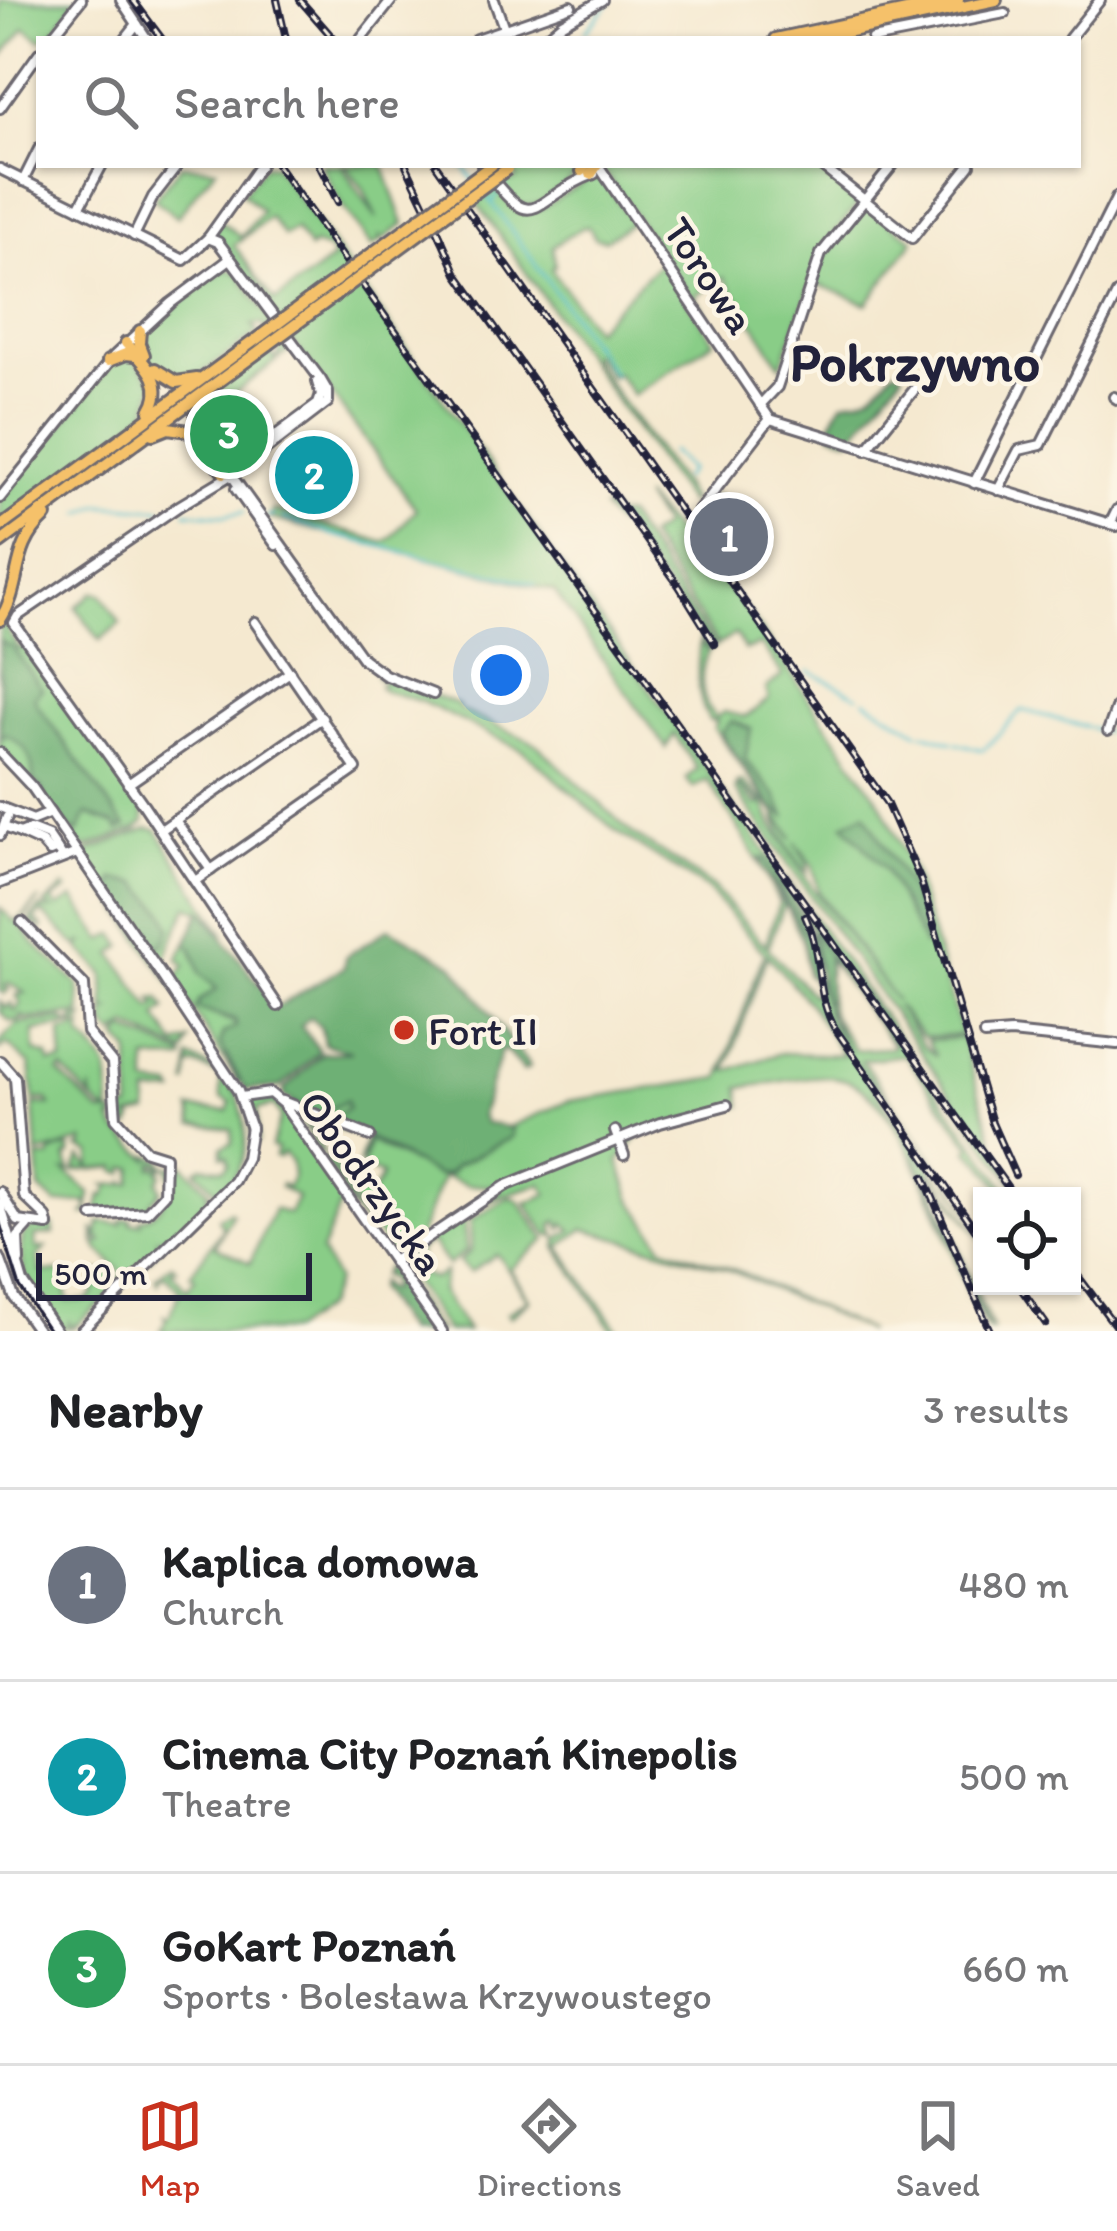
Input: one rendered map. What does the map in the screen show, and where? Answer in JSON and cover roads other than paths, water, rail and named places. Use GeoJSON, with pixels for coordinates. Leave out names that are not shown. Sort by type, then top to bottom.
{"type":"FeatureCollection","features":[{"type":"Feature","properties":{"kind":"main road"},"geometry":{"type":"LineString","coordinates":[[790,36],[958,0]]}},
{"type":"Feature","properties":{"kind":"main road"},"geometry":{"type":"LineString","coordinates":[[827,36],[996,0]]}},
{"type":"Feature","properties":{"kind":"main road"},"geometry":{"type":"LineString","coordinates":[[933,13],[944,26]]}},
{"type":"Feature","properties":{"kind":"main road"},"geometry":{"type":"LineString","coordinates":[[0,527],[209,381],[489,168]]}},
{"type":"Feature","properties":{"kind":"main road"},"geometry":{"type":"LineString","coordinates":[[266,339],[509,168]]}},
{"type":"Feature","properties":{"kind":"main road"},"geometry":{"type":"LineString","coordinates":[[0,543],[70,492],[142,430],[158,388],[138,340],[132,338]]}},
{"type":"Feature","properties":{"kind":"main road"},"geometry":{"type":"LineString","coordinates":[[109,362],[126,354],[141,356],[169,381],[209,381]]}},
{"type":"Feature","properties":{"kind":"main road"},"geometry":{"type":"LineString","coordinates":[[209,381],[197,410],[197,426],[225,475]]}},
{"type":"Feature","properties":{"kind":"main road"},"geometry":{"type":"LineString","coordinates":[[142,430],[186,430],[197,437],[225,475]]}},
{"type":"Feature","properties":{"kind":"main road"},"geometry":{"type":"LineString","coordinates":[[0,620],[26,538],[70,492]]}},
{"type":"Feature","properties":{"kind":"main road"},"geometry":{"type":"LineString","coordinates":[[0,590],[0,608]]}},
{"type":"Feature","properties":{"kind":"street"},"geometry":{"type":"LineString","coordinates":[[52,36],[81,0]]}},
{"type":"Feature","properties":{"kind":"street"},"geometry":{"type":"LineString","coordinates":[[121,0],[145,36]]}},
{"type":"Feature","properties":{"kind":"street"},"geometry":{"type":"LineString","coordinates":[[363,36],[392,0]]}},
{"type":"Feature","properties":{"kind":"street"},"geometry":{"type":"LineString","coordinates":[[494,0],[506,34],[571,7],[602,0]]}},
{"type":"Feature","properties":{"kind":"street"},"geometry":{"type":"LineString","coordinates":[[1071,36],[1100,0]]}},
{"type":"Feature","properties":{"kind":"street"},"geometry":{"type":"LineString","coordinates":[[546,36],[571,7]]}},
{"type":"Feature","properties":{"kind":"street"},"geometry":{"type":"LineString","coordinates":[[889,36],[1005,13]]}},
{"type":"Feature","properties":{"kind":"street"},"geometry":{"type":"LineString","coordinates":[[127,36],[137,24]]}},
{"type":"Feature","properties":{"kind":"street"},"geometry":{"type":"LineString","coordinates":[[0,108],[36,57]]}},
{"type":"Feature","properties":{"kind":"street"},"geometry":{"type":"LineString","coordinates":[[23,181],[36,155]]}},
{"type":"Feature","properties":{"kind":"street"},"geometry":{"type":"LineString","coordinates":[[79,208],[100,168]]}},
{"type":"Feature","properties":{"kind":"street"},"geometry":{"type":"LineString","coordinates":[[134,236],[153,197],[176,168]]}},
{"type":"Feature","properties":{"kind":"street"},"geometry":{"type":"LineString","coordinates":[[0,169],[184,260],[208,238],[258,168]]}},
{"type":"Feature","properties":{"kind":"street"},"geometry":{"type":"LineString","coordinates":[[484,168],[509,202],[519,208],[537,207],[590,168]]}},
{"type":"Feature","properties":{"kind":"street","name":"Torowa"},"geometry":{"type":"LineString","coordinates":[[590,168],[609,180],[770,419]]}},
{"type":"Feature","properties":{"kind":"street"},"geometry":{"type":"LineString","coordinates":[[824,168],[912,238],[968,168]]}},
{"type":"Feature","properties":{"kind":"street"},"geometry":{"type":"LineString","coordinates":[[760,405],[776,389],[820,257],[891,168]]}},
{"type":"Feature","properties":{"kind":"street"},"geometry":{"type":"LineString","coordinates":[[974,483],[1117,197]]}},
{"type":"Feature","properties":{"kind":"street"},"geometry":{"type":"LineString","coordinates":[[208,238],[217,241],[329,395],[295,428],[225,475]]}},
{"type":"Feature","properties":{"kind":"street"},"geometry":{"type":"LineString","coordinates":[[0,498],[132,338],[230,259]]}},
{"type":"Feature","properties":{"kind":"street"},"geometry":{"type":"LineString","coordinates":[[998,490],[1018,450],[1041,446],[1117,293]]}},
{"type":"Feature","properties":{"kind":"street"},"geometry":{"type":"LineString","coordinates":[[866,450],[935,364]]}},
{"type":"Feature","properties":{"kind":"street"},"geometry":{"type":"LineString","coordinates":[[278,1006],[15,626],[18,616],[225,475],[317,405],[321,395],[314,375]]}},
{"type":"Feature","properties":{"kind":"street"},"geometry":{"type":"LineString","coordinates":[[695,516],[770,419],[1114,525],[1117,509]]}},
{"type":"Feature","properties":{"kind":"street"},"geometry":{"type":"LineString","coordinates":[[225,475],[363,659],[386,675],[434,694]]}},
{"type":"Feature","properties":{"kind":"street"},"geometry":{"type":"LineString","coordinates":[[195,881],[356,769],[255,622]]}},
{"type":"Feature","properties":{"kind":"street"},"geometry":{"type":"LineString","coordinates":[[128,784],[290,672]]}},
{"type":"Feature","properties":{"kind":"street"},"geometry":{"type":"LineString","coordinates":[[1108,731],[1117,706]]}},
{"type":"Feature","properties":{"kind":"street"},"geometry":{"type":"LineString","coordinates":[[160,831],[322,718]]}},
{"type":"Feature","properties":{"kind":"street"},"geometry":{"type":"LineString","coordinates":[[0,753],[50,813],[243,1096],[251,1130],[246,1158],[234,1181],[77,1331]]}},
{"type":"Feature","properties":{"kind":"street"},"geometry":{"type":"LineString","coordinates":[[0,807],[36,820],[50,813]]}},
{"type":"Feature","properties":{"kind":"street"},"geometry":{"type":"LineString","coordinates":[[176,820],[211,870]]}},
{"type":"Feature","properties":{"kind":"street"},"geometry":{"type":"LineString","coordinates":[[3,827],[25,838],[30,829],[48,836],[60,854]]}},
{"type":"Feature","properties":{"kind":"street"},"geometry":{"type":"LineString","coordinates":[[0,883],[60,854],[77,853]]}},
{"type":"Feature","properties":{"kind":"street"},"geometry":{"type":"LineString","coordinates":[[22,922],[84,985],[87,1032],[112,1064],[116,1118],[146,1151],[166,1157],[164,1194],[148,1212],[93,1216]]}},
{"type":"Feature","properties":{"kind":"street"},"geometry":{"type":"LineString","coordinates":[[984,1034],[1117,1044]]}},
{"type":"Feature","properties":{"kind":"street"},"geometry":{"type":"LineString","coordinates":[[0,1061],[15,1078],[23,1196],[46,1217],[48,1225],[29,1225],[12,1215],[0,1192]]}},
{"type":"Feature","properties":{"kind":"street","name":"Obodrzycka"},"geometry":{"type":"LineString","coordinates":[[243,1096],[270,1093],[281,1101],[442,1331]]}},
{"type":"Feature","properties":{"kind":"street"},"geometry":{"type":"LineString","coordinates":[[281,1101],[370,1136]]}},
{"type":"Feature","properties":{"kind":"street"},"geometry":{"type":"LineString","coordinates":[[393,1261],[490,1193],[617,1135],[727,1105]]}},
{"type":"Feature","properties":{"kind":"street"},"geometry":{"type":"LineString","coordinates":[[617,1135],[624,1155]]}},
{"type":"Feature","properties":{"kind":"street"},"geometry":{"type":"LineString","coordinates":[[0,1203],[21,1279],[56,1331]]}},
{"type":"Feature","properties":{"kind":"street"},"geometry":{"type":"LineString","coordinates":[[21,1279],[18,1238],[29,1225]]}},
{"type":"Feature","properties":{"kind":"street"},"geometry":{"type":"LineString","coordinates":[[0,1258],[14,1297]]}},
{"type":"Feature","properties":{"kind":"street"},"geometry":{"type":"LineString","coordinates":[[0,1278],[38,1331]]}},
{"type":"Feature","properties":{"kind":"waterway"},"geometry":{"type":"LineString","coordinates":[[586,31],[610,2]]}},
{"type":"Feature","properties":{"kind":"waterway"},"geometry":{"type":"LineString","coordinates":[[464,168],[491,202]]}},
{"type":"Feature","properties":{"kind":"waterway"},"geometry":{"type":"LineString","coordinates":[[494,168],[506,189]]}},
{"type":"Feature","properties":{"kind":"waterway"},"geometry":{"type":"LineString","coordinates":[[498,194],[492,203],[614,375]]}},
{"type":"Feature","properties":{"kind":"waterway"},"geometry":{"type":"LineString","coordinates":[[671,451],[689,470],[683,478]]}},
{"type":"Feature","properties":{"kind":"waterway"},"geometry":{"type":"LineString","coordinates":[[82,513],[99,505],[162,509]]}},
{"type":"Feature","properties":{"kind":"waterway"},"geometry":{"type":"LineString","coordinates":[[186,512],[244,512]]}},
{"type":"Feature","properties":{"kind":"waterway"},"geometry":{"type":"LineString","coordinates":[[267,516],[274,516]]}},
{"type":"Feature","properties":{"kind":"waterway"},"geometry":{"type":"LineString","coordinates":[[283,518],[535,584]]}},
{"type":"Feature","properties":{"kind":"waterway"},"geometry":{"type":"LineString","coordinates":[[809,671],[858,696]]}},
{"type":"Feature","properties":{"kind":"waterway"},"geometry":{"type":"LineString","coordinates":[[865,700],[918,732]]}},
{"type":"Feature","properties":{"kind":"waterway"},"geometry":{"type":"LineString","coordinates":[[957,743],[983,750],[1022,710],[1105,732]]}},
{"type":"Feature","properties":{"kind":"waterway"},"geometry":{"type":"LineString","coordinates":[[923,733],[953,742]]}},
{"type":"Feature","properties":{"kind":"tram line"},"geometry":{"type":"LineString","coordinates":[[0,1224],[20,1287],[49,1331]]}},
{"type":"Feature","properties":{"kind":"railway"},"geometry":{"type":"LineString","coordinates":[[133,0],[160,36]]}},
{"type":"Feature","properties":{"kind":"railway"},"geometry":{"type":"LineString","coordinates":[[277,0],[285,36]]}},
{"type":"Feature","properties":{"kind":"railway"},"geometry":{"type":"LineString","coordinates":[[300,0],[331,36]]}},
{"type":"Feature","properties":{"kind":"railway"},"geometry":{"type":"LineString","coordinates":[[279,168],[1008,1187]]}},
{"type":"Feature","properties":{"kind":"railway"},"geometry":{"type":"LineString","coordinates":[[321,168],[338,202]]}},
{"type":"Feature","properties":{"kind":"railway"},"geometry":{"type":"LineString","coordinates":[[407,168],[442,240]]}},
{"type":"Feature","properties":{"kind":"railway"},"geometry":{"type":"LineString","coordinates":[[438,168],[886,802],[921,881],[992,1123],[1015,1175]]}},
{"type":"Feature","properties":{"kind":"railway"},"geometry":{"type":"LineString","coordinates":[[437,229],[457,274],[679,586],[715,644]]}},
{"type":"Feature","properties":{"kind":"railway"},"geometry":{"type":"LineString","coordinates":[[805,916],[834,1027],[973,1226]]}},
{"type":"Feature","properties":{"kind":"railway"},"geometry":{"type":"LineString","coordinates":[[924,1177],[990,1331]]}},
{"type":"Feature","properties":{"kind":"railway"},"geometry":{"type":"LineString","coordinates":[[1081,1280],[1117,1328]]}},
{"type":"Feature","properties":{"kind":"railway"},"geometry":{"type":"LineString","coordinates":[[1025,1295],[1046,1324]]}},
{"type":"Feature","properties":{"kind":"place","name":"GoKart Poznań"},"geometry":{"type":"Point","coordinates":[229,434]}},
{"type":"Feature","properties":{"kind":"place","name":"Cinema City Poznań Kinepolis"},"geometry":{"type":"Point","coordinates":[314,475]}},
{"type":"Feature","properties":{"kind":"place","name":"Kaplica domowa"},"geometry":{"type":"Point","coordinates":[729,537]}},
{"type":"Feature","properties":{"kind":"place","name":"Fort II"},"geometry":{"type":"Point","coordinates":[404,1030]}},
{"type":"Feature","properties":{"kind":"district","name":"Pokrzywno"},"geometry":{"type":"Point","coordinates":[915,362]}}]}
